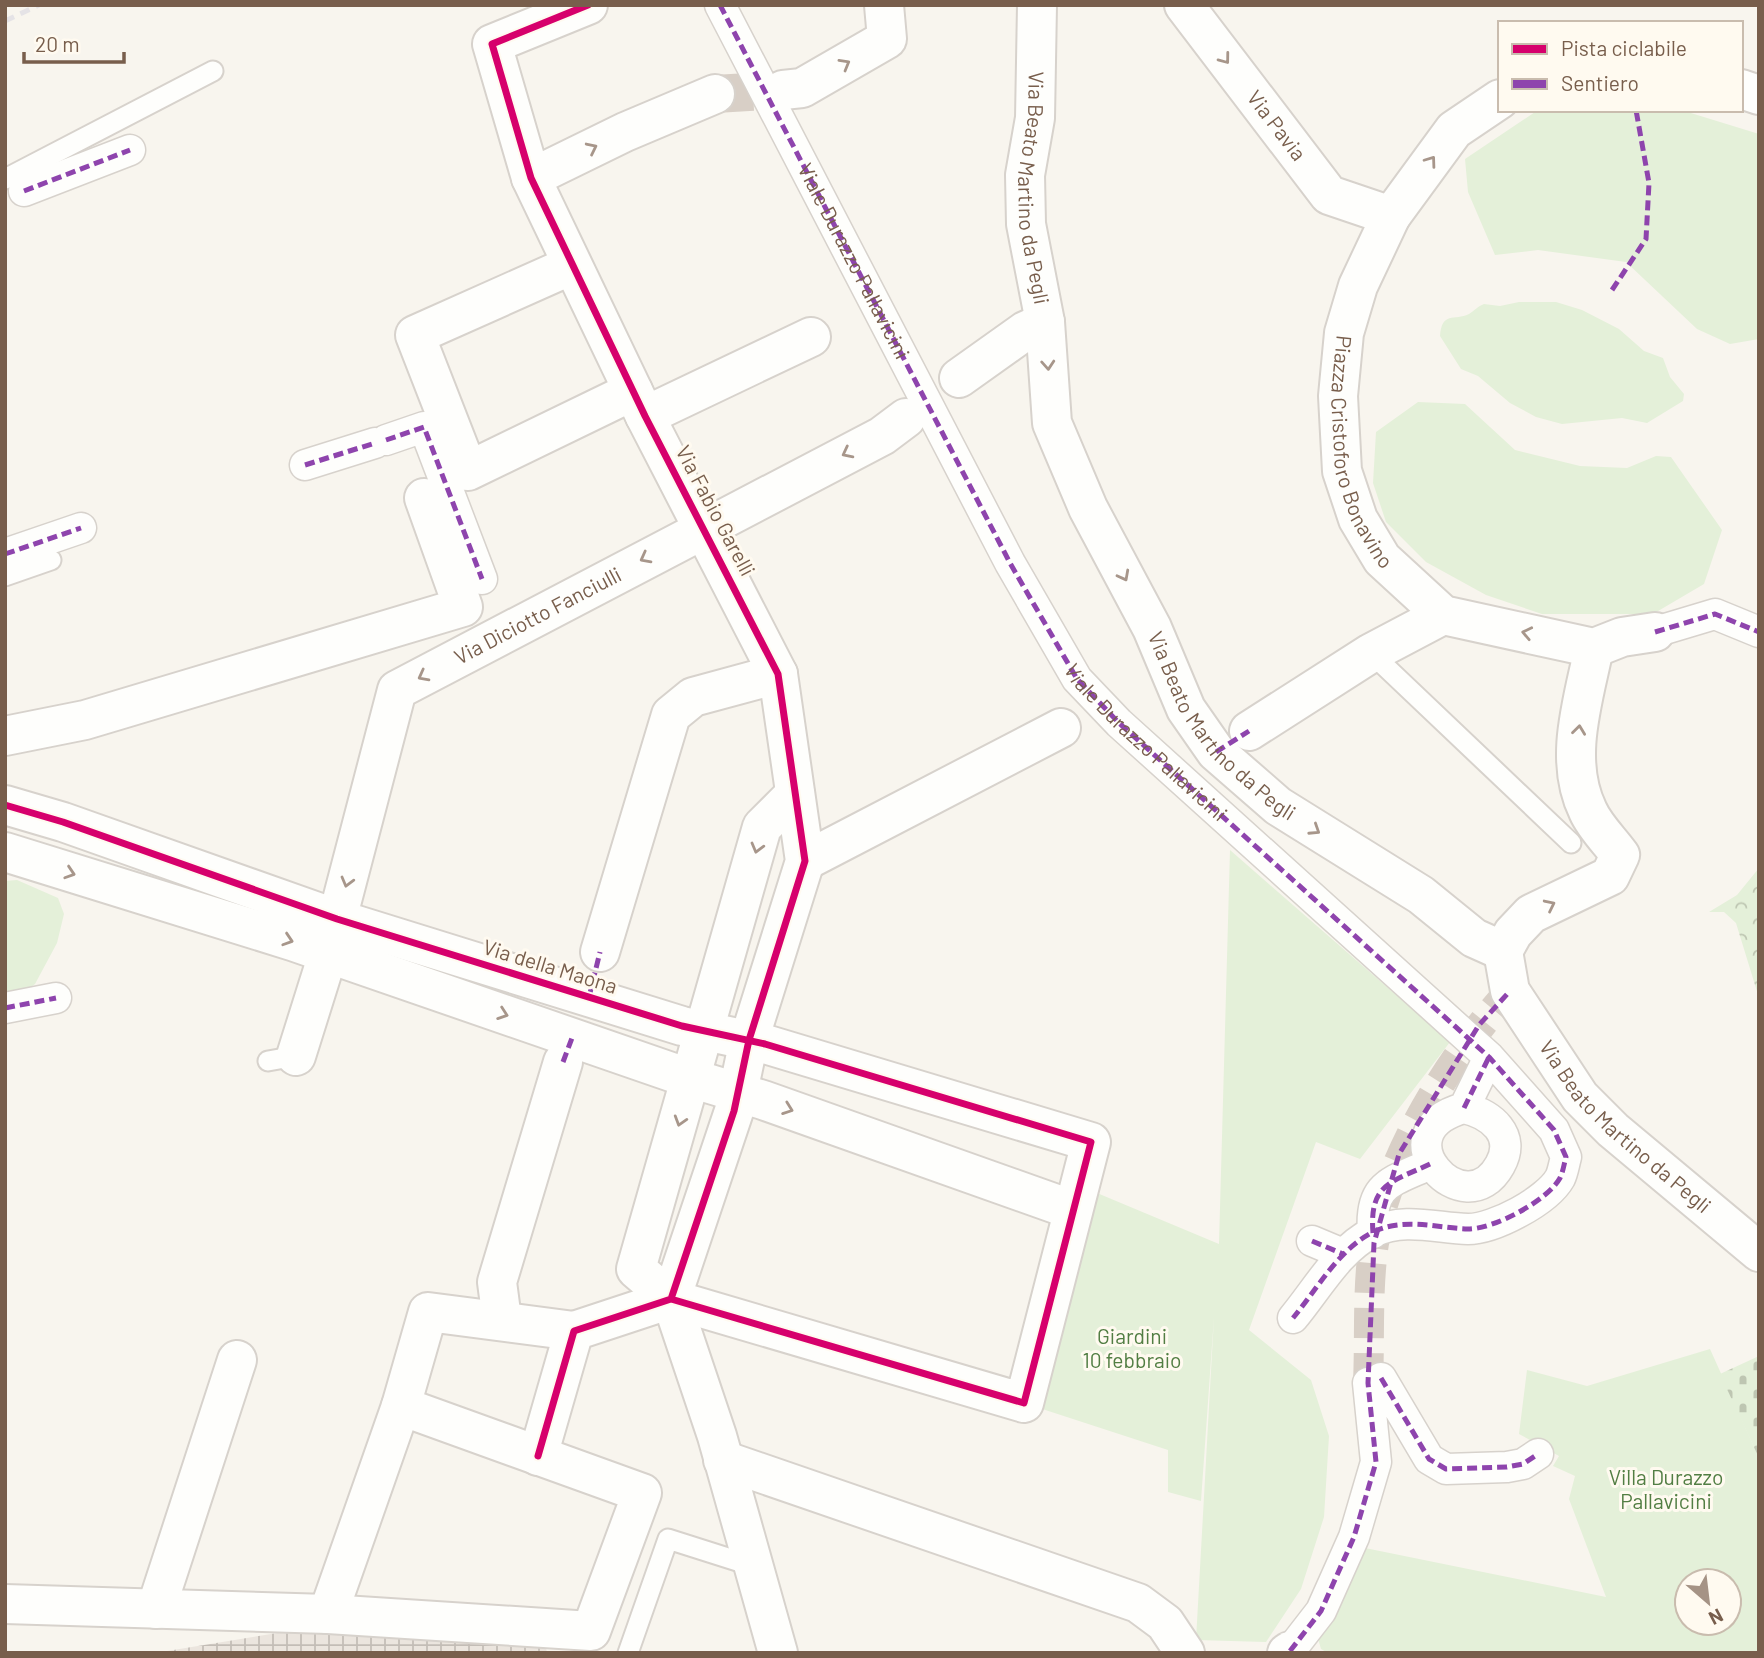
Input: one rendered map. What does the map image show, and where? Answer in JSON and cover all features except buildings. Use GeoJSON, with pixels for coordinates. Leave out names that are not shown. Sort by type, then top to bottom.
{"type":"FeatureCollection","features":[{"type":"Feature","properties":{"kind":"street","name":"Via Fabio Garelli"},"geometry":{"type":"LineString","coordinates":[[587,5],[492,44],[531,178],[639,404],[778,674],[805,861],[749,1040],[736,1102],[671,1299]]}},
{"type":"Feature","properties":{"kind":"street","name":"Viale Durazzo Pallavicini"},"geometry":{"type":"LineString","coordinates":[[720,5],[1010,563],[1077,679],[1119,723],[1489,1057],[1554,1130],[1566,1157],[1559,1178],[1543,1196],[1496,1223],[1471,1229],[1413,1224],[1373,1233],[1343,1254],[1293,1318]]}},
{"type":"Feature","properties":{"kind":"street"},"geometry":{"type":"LineString","coordinates":[[783,90],[802,88],[887,39],[884,5]]}},
{"type":"Feature","properties":{"kind":"street","name":"Via Beato Martino da Pegli"},"geometry":{"type":"LineString","coordinates":[[1037,5],[1035,118],[1026,175],[1026,214],[1045,322],[1052,423],[1088,508],[1152,628],[1186,709],[1216,752],[1278,806],[1421,895],[1474,938],[1503,951],[1510,991],[1580,1097],[1613,1130],[1759,1252]]}},
{"type":"Feature","properties":{"kind":"street","name":"Via Pavia"},"geometry":{"type":"LineString","coordinates":[[1184,5],[1329,195],[1391,216]]}},
{"type":"Feature","properties":{"kind":"street"},"geometry":{"type":"LineString","coordinates":[[531,178],[625,132],[715,94]]}},
{"type":"Feature","properties":{"kind":"street","name":"Piazza Cristoforo Bonavino"},"geometry":{"type":"LineString","coordinates":[[1443,615],[1382,559],[1358,519],[1342,471],[1338,396],[1344,333],[1358,286],[1391,216],[1454,130],[1498,100]]}},
{"type":"Feature","properties":{"kind":"street"},"geometry":{"type":"LineString","coordinates":[[15,185],[130,150]]}},
{"type":"Feature","properties":{"kind":"street"},"geometry":{"type":"LineString","coordinates":[[572,265],[415,335],[468,471],[811,337]]}},
{"type":"Feature","properties":{"kind":"street"},"geometry":{"type":"LineString","coordinates":[[960,378],[1025,331],[1045,322]]}},
{"type":"Feature","properties":{"kind":"street","name":"Via Diciotto Fanciulli"},"geometry":{"type":"LineString","coordinates":[[282,1059],[332,938],[397,690],[704,526],[882,436],[906,418]]}},
{"type":"Feature","properties":{"kind":"street"},"geometry":{"type":"LineString","coordinates":[[305,465],[424,427],[482,579]]}},
{"type":"Feature","properties":{"kind":"street"},"geometry":{"type":"LineString","coordinates":[[5,736],[85,720],[463,607],[424,499]]}},
{"type":"Feature","properties":{"kind":"street"},"geometry":{"type":"LineString","coordinates":[[5,554],[80,528]]}},
{"type":"Feature","properties":{"kind":"street"},"geometry":{"type":"LineString","coordinates":[[1216,752],[1371,653],[1443,615],[1594,648],[1622,637],[1656,632],[1715,614],[1759,632]]}},
{"type":"Feature","properties":{"kind":"street"},"geometry":{"type":"LineString","coordinates":[[1503,951],[1513,933],[1531,914],[1610,876],[1620,855],[1588,813],[1575,772],[1578,727],[1594,648]]}},
{"type":"Feature","properties":{"kind":"street"},"geometry":{"type":"LineString","coordinates":[[589,997],[671,715],[693,697],[778,674]]}},
{"type":"Feature","properties":{"kind":"street"},"geometry":{"type":"LineString","coordinates":[[805,861],[1061,728]]}},
{"type":"Feature","properties":{"kind":"street"},"geometry":{"type":"LineString","coordinates":[[795,794],[762,827],[636,1269],[671,1299],[1024,1403],[1073,1210]]}},
{"type":"Feature","properties":{"kind":"street","name":"Via della Maona"},"geometry":{"type":"LineString","coordinates":[[5,805],[63,822],[332,938],[567,1050],[699,1055],[749,1040],[1091,1142],[1073,1210],[736,1102],[699,1055],[589,997],[332,938],[5,852]]}},
{"type":"Feature","properties":{"kind":"street"},"geometry":{"type":"LineString","coordinates":[[5,1008],[56,998]]}},
{"type":"Feature","properties":{"kind":"street"},"geometry":{"type":"LineString","coordinates":[[502,1320],[497,1282],[567,1050]]}},
{"type":"Feature","properties":{"kind":"street"},"geometry":{"type":"LineString","coordinates":[[1464,1108],[1489,1057]]}},
{"type":"Feature","properties":{"kind":"street"},"geometry":{"type":"LineString","coordinates":[[1464,1108],[1484,1112],[1499,1126],[1505,1145],[1500,1165],[1487,1180],[1467,1186],[1447,1182],[1430,1164],[1427,1138],[1434,1123],[1447,1112],[1464,1108]]}},
{"type":"Feature","properties":{"kind":"street"},"geometry":{"type":"LineString","coordinates":[[1373,1233],[1371,1210],[1384,1185],[1430,1164]]}},
{"type":"Feature","properties":{"kind":"street"},"geometry":{"type":"LineString","coordinates":[[1312,1241],[1343,1254]]}},
{"type":"Feature","properties":{"kind":"street"},"geometry":{"type":"LineString","coordinates":[[328,1614],[401,1406],[428,1312],[574,1331],[671,1299]]}},
{"type":"Feature","properties":{"kind":"street"},"geometry":{"type":"LineString","coordinates":[[671,1299],[723,1460],[778,1653]]}},
{"type":"Feature","properties":{"kind":"street"},"geometry":{"type":"LineString","coordinates":[[538,1456],[574,1331]]}},
{"type":"Feature","properties":{"kind":"street"},"geometry":{"type":"LineString","coordinates":[[156,1609],[237,1360]]}},
{"type":"Feature","properties":{"kind":"street"},"geometry":{"type":"LineString","coordinates":[[1288,1652],[1321,1611],[1354,1537],[1376,1462],[1374,1380],[1429,1459],[1446,1469],[1507,1467],[1523,1464],[1538,1454]]}},
{"type":"Feature","properties":{"kind":"street"},"geometry":{"type":"LineString","coordinates":[[5,1604],[328,1614],[583,1642],[591,1631],[642,1493],[401,1406]]}},
{"type":"Feature","properties":{"kind":"street"},"geometry":{"type":"LineString","coordinates":[[723,1460],[1138,1603],[1165,1623],[1185,1653]]}},
{"type":"Feature","properties":{"kind":"lane"},"geometry":{"type":"LineString","coordinates":[[15,185],[213,71]]}},
{"type":"Feature","properties":{"kind":"lane"},"geometry":{"type":"LineString","coordinates":[[5,576],[51,560]]}},
{"type":"Feature","properties":{"kind":"lane"},"geometry":{"type":"LineString","coordinates":[[1371,653],[1571,843]]}},
{"type":"Feature","properties":{"kind":"lane"},"geometry":{"type":"LineString","coordinates":[[628,1653],[668,1539],[753,1566]]}},
{"type":"Feature","properties":{"kind":"shaded area"},"geometry":{"type":"Polygon","coordinates":[[[277,1633],[544,1637],[547,1653],[155,1653],[277,1633]]]}},
{"type":"Feature","properties":{"kind":"green space"},"geometry":{"type":"Polygon","coordinates":[[[1535,112],[1688,112],[1759,134],[1759,339],[1730,344],[1697,329],[1626,262],[1538,250],[1495,255],[1468,192],[1465,159],[1535,112]]]}},
{"type":"Feature","properties":{"kind":"green space"},"geometry":{"type":"Polygon","coordinates":[[[1519,302],[1556,302],[1582,310],[1619,329],[1644,351],[1663,358],[1670,377],[1684,394],[1683,401],[1647,423],[1622,418],[1562,424],[1536,417],[1510,403],[1478,376],[1461,369],[1440,336],[1443,323],[1450,318],[1469,314],[1484,304],[1500,306],[1519,302]]]}},
{"type":"Feature","properties":{"kind":"green space"},"geometry":{"type":"Polygon","coordinates":[[[1418,402],[1465,404],[1515,450],[1580,466],[1627,468],[1656,456],[1671,457],[1722,530],[1704,584],[1653,614],[1542,614],[1486,595],[1426,562],[1386,522],[1373,483],[1376,432],[1418,402]]]}},
{"type":"Feature","properties":{"kind":"green space","name":"Giardini 10 febbraio"},"geometry":{"type":"Polygon","coordinates":[[[1230,850],[1450,1042],[1360,1159],[1316,1142],[1249,1330],[1311,1380],[1329,1436],[1324,1517],[1301,1589],[1266,1642],[1196,1640],[1214,1317],[1201,1501],[1168,1492],[1168,1450],[1030,1405],[1097,1193],[1219,1244],[1230,850]]]}},
{"type":"Feature","properties":{"kind":"green space"},"geometry":{"type":"Polygon","coordinates":[[[1759,868],[1759,998],[1736,923],[1724,912],[1709,912],[1737,895],[1759,868]]]}},
{"type":"Feature","properties":{"kind":"green space"},"geometry":{"type":"Polygon","coordinates":[[[17,880],[58,898],[64,914],[57,943],[35,984],[15,999],[5,996],[5,881],[17,880]]]}},
{"type":"Feature","properties":{"kind":"green space","name":"Villa Durazzo Pallavicini"},"geometry":{"type":"Polygon","coordinates":[[[1710,1349],[1759,1458],[1759,1653],[1328,1653],[1321,1649],[1317,1635],[1365,1548],[1606,1597],[1569,1499],[1575,1476],[1553,1466],[1559,1456],[1519,1434],[1527,1370],[1587,1386],[1710,1349]]]}},
{"type":"Feature","properties":{"kind":"green space"},"geometry":{"type":"Polygon","coordinates":[[[1759,1356],[1759,1458],[1720,1374],[1759,1356]]]}},
{"type":"Feature","properties":{"kind":"tunnel"},"geometry":{"type":"LineString","coordinates":[[715,94],[783,90]]}},
{"type":"Feature","properties":{"kind":"tunnel"},"geometry":{"type":"LineString","coordinates":[[1368,1383],[1374,1243],[1381,1210],[1393,1176],[1425,1109],[1445,1076],[1510,991]]}},
{"type":"Feature","properties":{"kind":"railway"},"geometry":{"type":"LineString","coordinates":[[5,21],[39,5]]}},
{"type":"Feature","properties":{"kind":"marked path"},"geometry":{"type":"LineString","coordinates":[[720,5],[1010,563],[1077,679],[1119,723],[1489,1057],[1554,1130],[1566,1157],[1560,1178],[1553,1187],[1544,1196],[1505,1219],[1479,1228],[1408,1224],[1373,1232],[1339,1259],[1293,1318]]}},
{"type":"Feature","properties":{"kind":"marked path"},"geometry":{"type":"LineString","coordinates":[[1612,290],[1646,239],[1649,183],[1636,112]]}},
{"type":"Feature","properties":{"kind":"marked path"},"geometry":{"type":"LineString","coordinates":[[24,191],[130,150]]}},
{"type":"Feature","properties":{"kind":"marked path"},"geometry":{"type":"LineString","coordinates":[[386,440],[424,427],[482,579]]}},
{"type":"Feature","properties":{"kind":"marked path"},"geometry":{"type":"LineString","coordinates":[[305,465],[375,443]]}},
{"type":"Feature","properties":{"kind":"marked path"},"geometry":{"type":"LineString","coordinates":[[5,554],[81,528]]}},
{"type":"Feature","properties":{"kind":"marked path"},"geometry":{"type":"LineString","coordinates":[[1655,632],[1715,614],[1759,632]]}},
{"type":"Feature","properties":{"kind":"marked path"},"geometry":{"type":"LineString","coordinates":[[1216,752],[1249,731]]}},
{"type":"Feature","properties":{"kind":"marked path"},"geometry":{"type":"LineString","coordinates":[[589,997],[600,952]]}},
{"type":"Feature","properties":{"kind":"marked path"},"geometry":{"type":"LineString","coordinates":[[1290,1651],[1321,1611],[1354,1537],[1376,1462],[1368,1383],[1374,1243],[1399,1154],[1479,1025],[1510,991]]}},
{"type":"Feature","properties":{"kind":"marked path"},"geometry":{"type":"LineString","coordinates":[[5,1008],[56,998]]}},
{"type":"Feature","properties":{"kind":"marked path"},"geometry":{"type":"LineString","coordinates":[[563,1062],[572,1038]]}},
{"type":"Feature","properties":{"kind":"marked path"},"geometry":{"type":"LineString","coordinates":[[1464,1108],[1489,1057]]}},
{"type":"Feature","properties":{"kind":"marked path"},"geometry":{"type":"LineString","coordinates":[[1373,1233],[1373,1216],[1379,1194],[1394,1181],[1430,1164]]}},
{"type":"Feature","properties":{"kind":"marked path"},"geometry":{"type":"LineString","coordinates":[[1312,1241],[1343,1254]]}},
{"type":"Feature","properties":{"kind":"marked path"},"geometry":{"type":"LineString","coordinates":[[1381,1378],[1429,1459],[1446,1469],[1507,1467],[1523,1464],[1538,1454]]}},
{"type":"Feature","properties":{"kind":"cycle path"},"geometry":{"type":"LineString","coordinates":[[588,5],[492,44],[531,178],[645,416],[778,674],[805,861],[749,1040],[734,1111],[671,1299]]}},
{"type":"Feature","properties":{"kind":"cycle path"},"geometry":{"type":"LineString","coordinates":[[5,805],[63,822],[337,919],[682,1026],[765,1044],[1091,1142],[1024,1403],[671,1299],[574,1331],[538,1456]]}}]}
